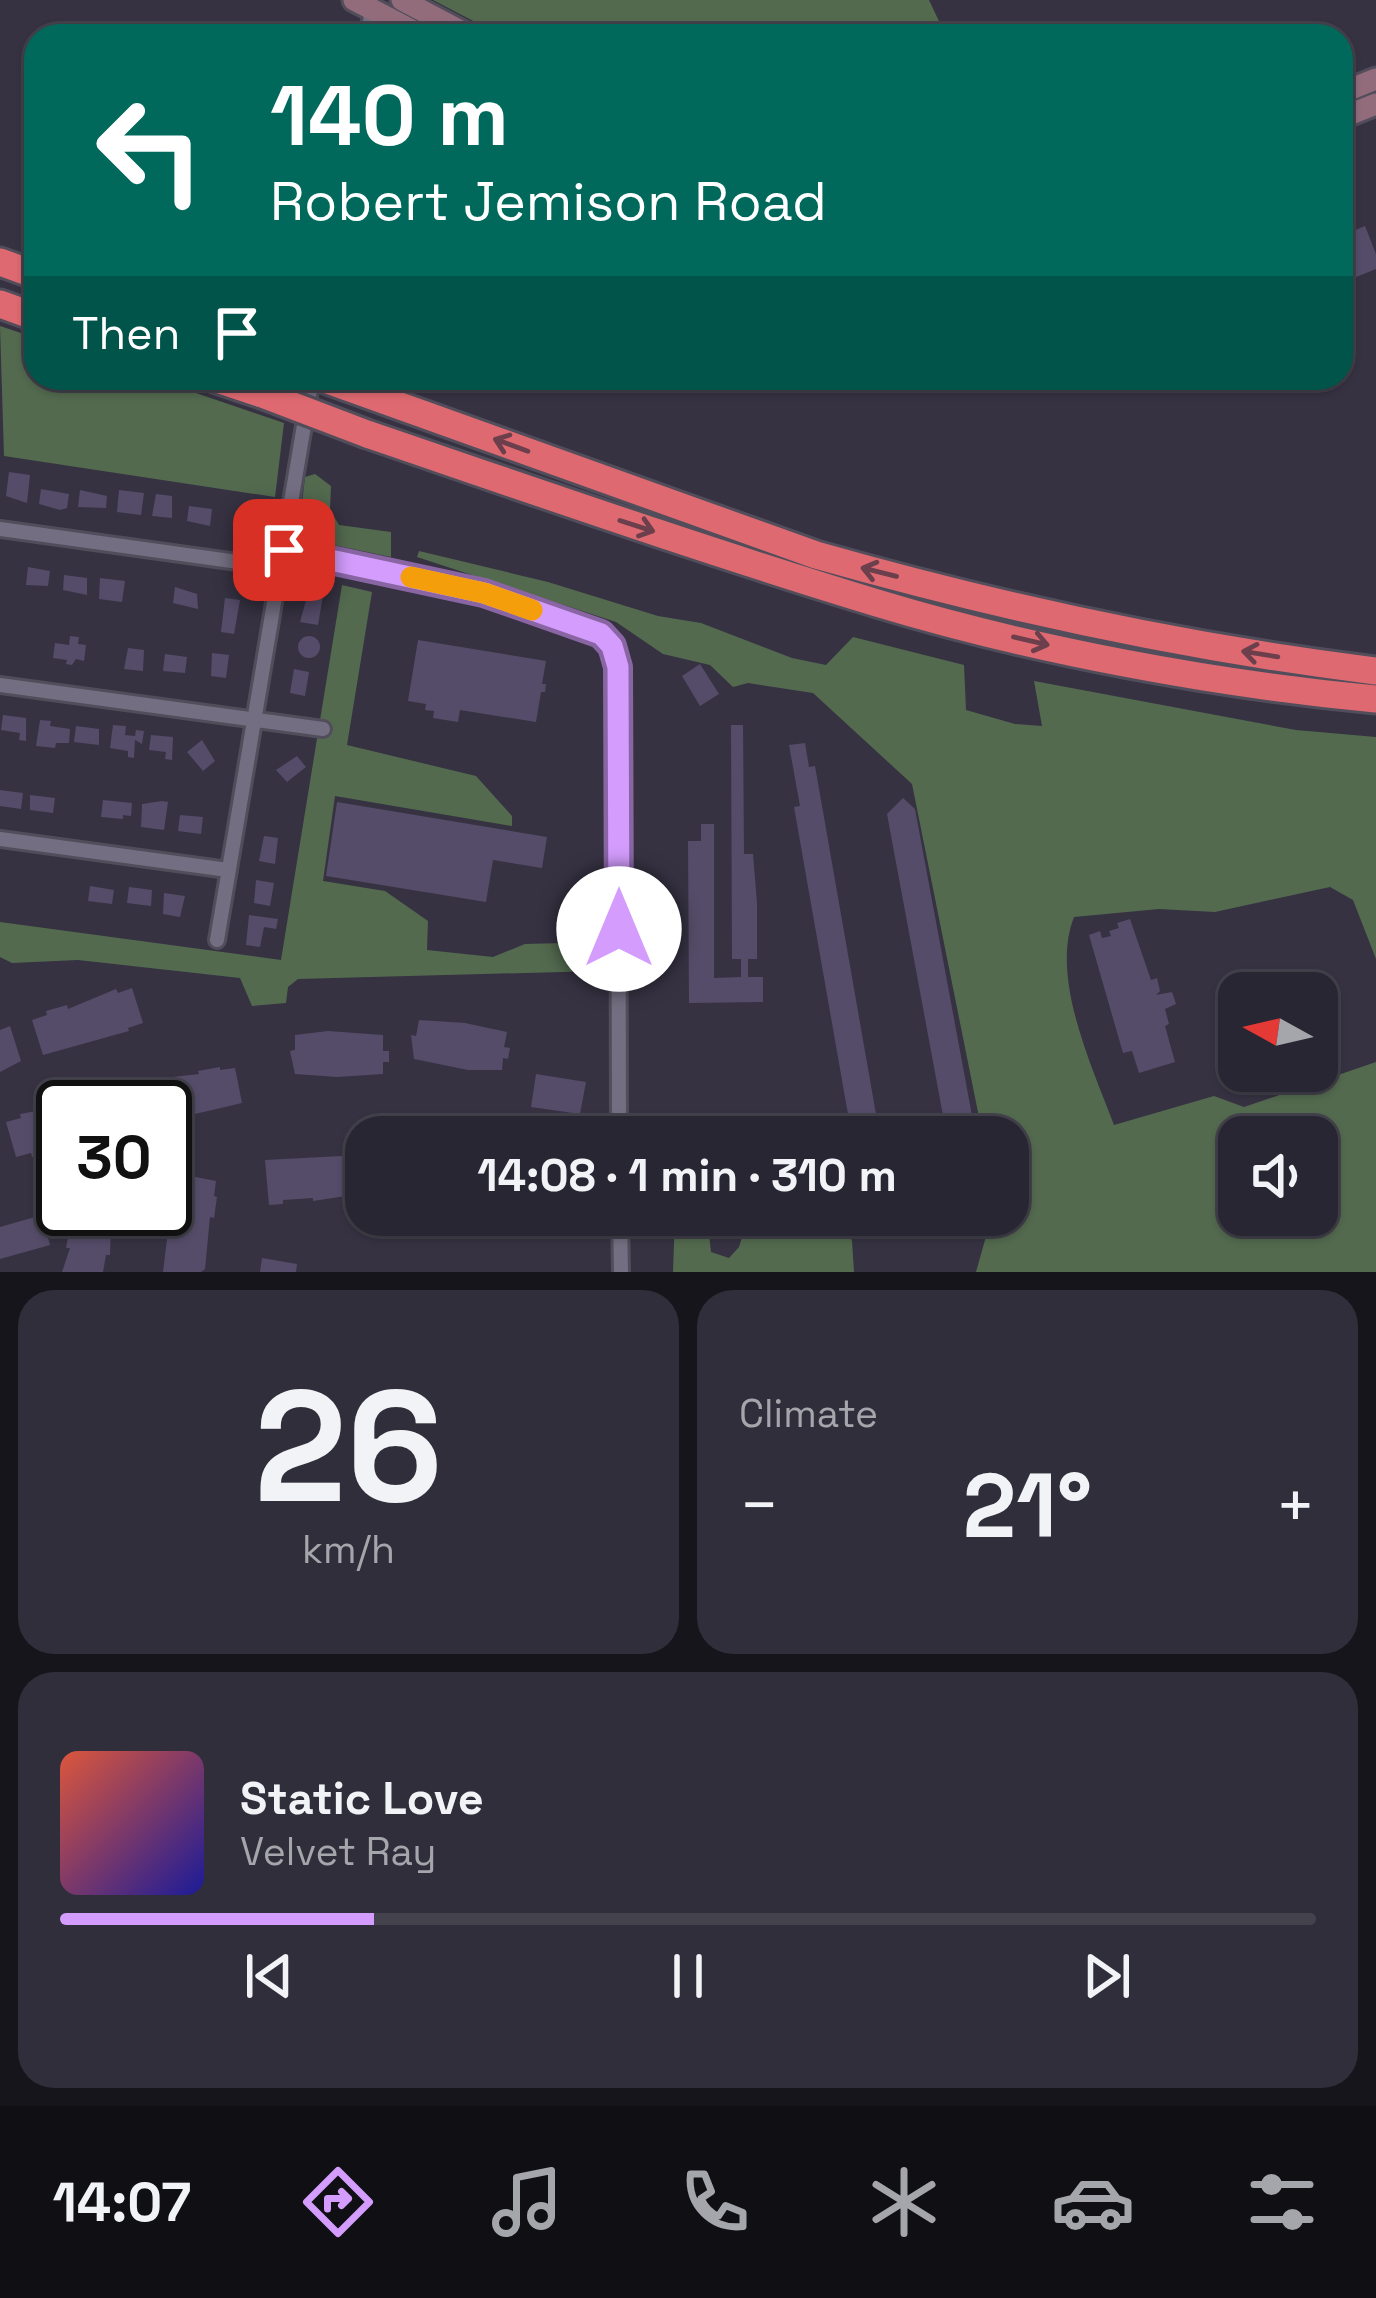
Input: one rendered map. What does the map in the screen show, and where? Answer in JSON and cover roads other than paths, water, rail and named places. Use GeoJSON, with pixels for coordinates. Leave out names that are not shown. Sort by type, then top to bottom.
{"type":"FeatureCollection","features":[{"type":"Feature","properties":{"kind":"highway"},"geometry":{"type":"LineString","coordinates":[[250,390],[368,434],[881,604],[1042,644],[1220,680],[1376,700]]}},
{"type":"Feature","properties":{"kind":"highway"},"geometry":{"type":"LineString","coordinates":[[354,390],[871,571],[1118,628],[1376,671]]}},
{"type":"Feature","properties":{"kind":"main road"},"geometry":{"type":"LineString","coordinates":[[402,0],[447,24]]}},
{"type":"Feature","properties":{"kind":"main road"},"geometry":{"type":"LineString","coordinates":[[367,3],[403,24]]}},
{"type":"Feature","properties":{"kind":"street"},"geometry":{"type":"LineString","coordinates":[[217,940],[310,390]]}},
{"type":"Feature","properties":{"kind":"street"},"geometry":{"type":"LineString","coordinates":[[0,529],[281,568]]}},
{"type":"Feature","properties":{"kind":"street"},"geometry":{"type":"LineString","coordinates":[[284,550],[484,593],[601,634],[612,646],[618,667],[619,1116]]}},
{"type":"Feature","properties":{"kind":"street"},"geometry":{"type":"LineString","coordinates":[[0,685],[323,729]]}},
{"type":"Feature","properties":{"kind":"street"},"geometry":{"type":"LineString","coordinates":[[0,839],[228,871]]}},
{"type":"Feature","properties":{"kind":"street"},"geometry":{"type":"LineString","coordinates":[[620,1236],[621,1272]]}}]}
